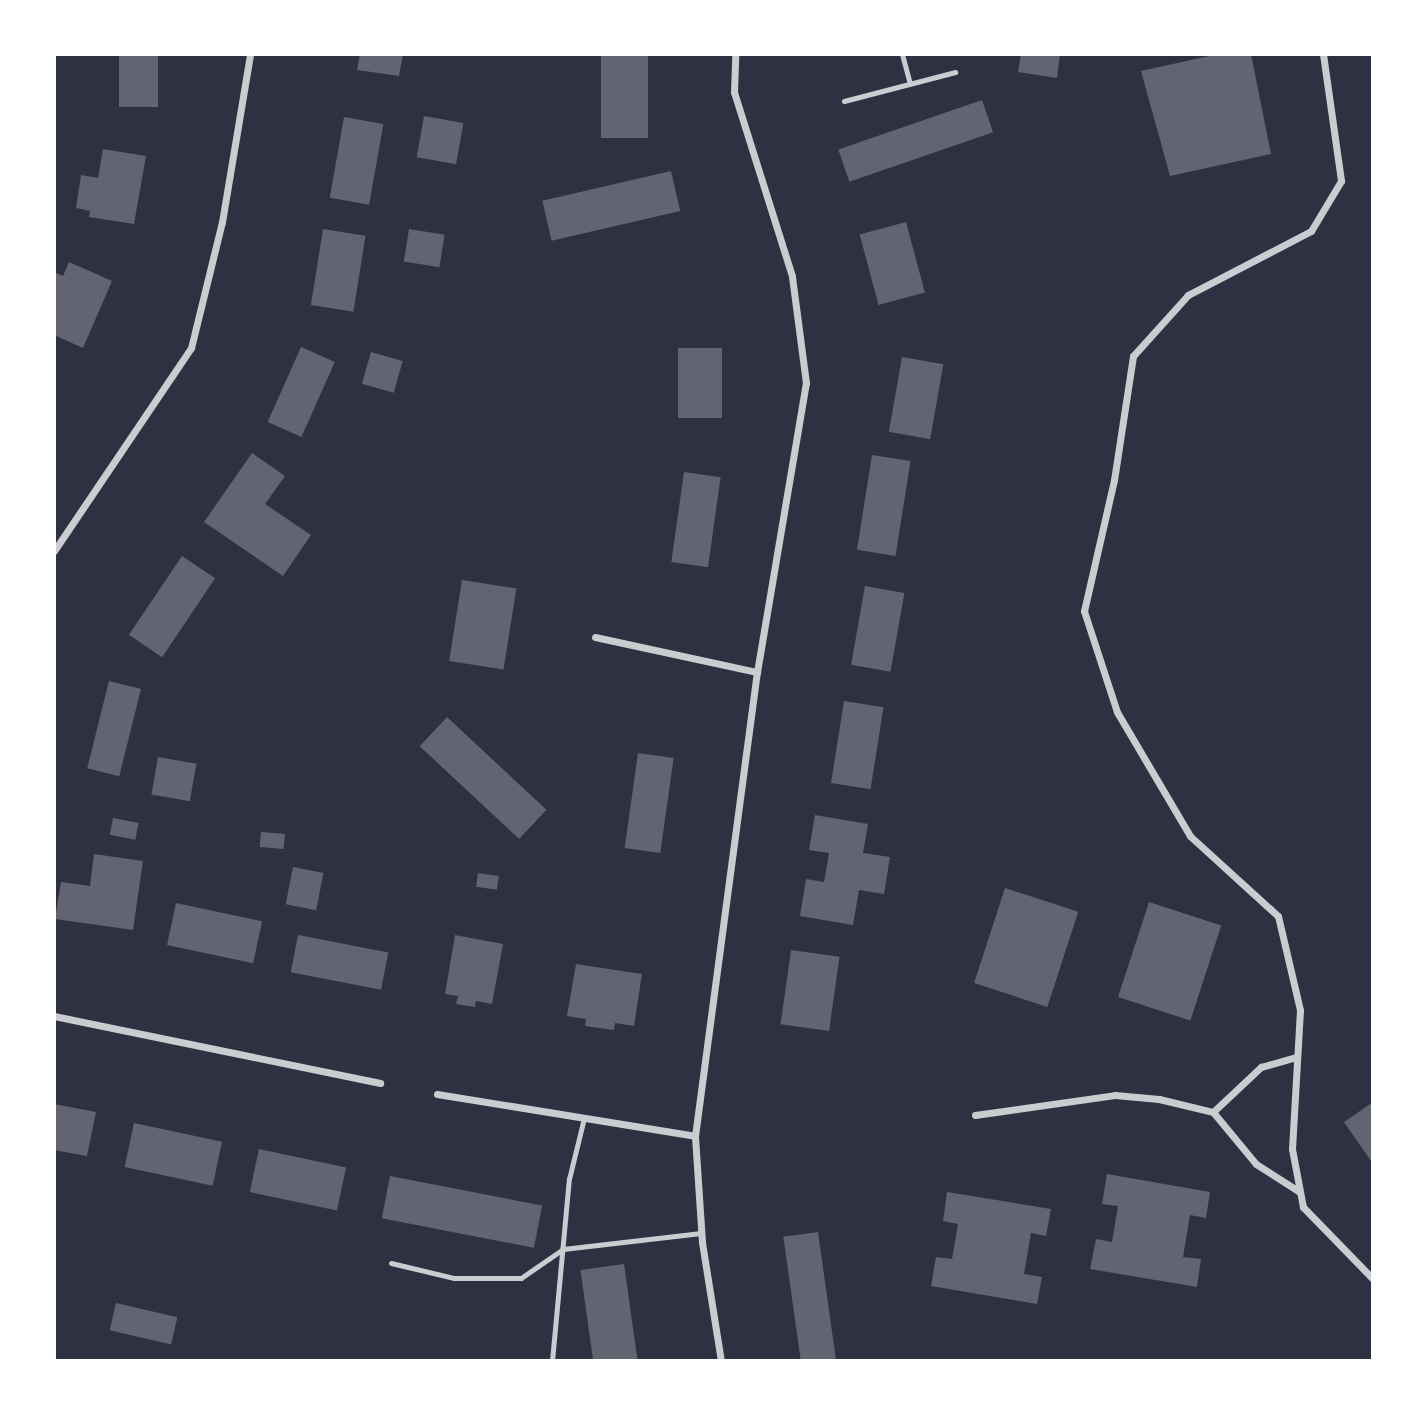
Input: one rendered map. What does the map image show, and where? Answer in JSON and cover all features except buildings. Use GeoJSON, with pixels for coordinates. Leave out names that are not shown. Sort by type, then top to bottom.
{"type":"FeatureCollection","features":[{"type":"Feature","properties":{"kind":"street"},"geometry":{"type":"LineString","coordinates":[[54,551],[191,348],[222,222],[250,54]]}},
{"type":"Feature","properties":{"kind":"street"},"geometry":{"type":"LineString","coordinates":[[721,1361],[701,1233],[695,1136],[757,672],[806,383],[792,276],[734,92],[735,54]]}},
{"type":"Feature","properties":{"kind":"street"},"geometry":{"type":"LineString","coordinates":[[1323,54],[1341,181],[1311,231],[1188,295],[1133,356],[1114,480],[1084,611],[1117,712],[1191,836],[1278,916],[1300,1010],[1292,1149],[1303,1207],[1373,1279]]}},
{"type":"Feature","properties":{"kind":"street"},"geometry":{"type":"LineString","coordinates":[[595,637],[757,672]]}},
{"type":"Feature","properties":{"kind":"street"},"geometry":{"type":"LineString","coordinates":[[54,1016],[380,1083]]}},
{"type":"Feature","properties":{"kind":"street"},"geometry":{"type":"LineString","coordinates":[[1213,1112],[1261,1067],[1297,1057]]}},
{"type":"Feature","properties":{"kind":"street"},"geometry":{"type":"LineString","coordinates":[[438,1094],[695,1136]]}},
{"type":"Feature","properties":{"kind":"street"},"geometry":{"type":"LineString","coordinates":[[975,1115],[1115,1095],[1159,1099],[1213,1112],[1256,1164],[1300,1192]]}},
{"type":"Feature","properties":{"kind":"lane"},"geometry":{"type":"LineString","coordinates":[[902,54],[909,81]]}},
{"type":"Feature","properties":{"kind":"lane"},"geometry":{"type":"LineString","coordinates":[[844,101],[909,81],[955,72]]}},
{"type":"Feature","properties":{"kind":"lane"},"geometry":{"type":"LineString","coordinates":[[552,1361],[569,1179],[584,1118]]}},
{"type":"Feature","properties":{"kind":"lane"},"geometry":{"type":"LineString","coordinates":[[391,1263],[454,1278],[522,1278],[562,1249],[701,1233]]}}]}
